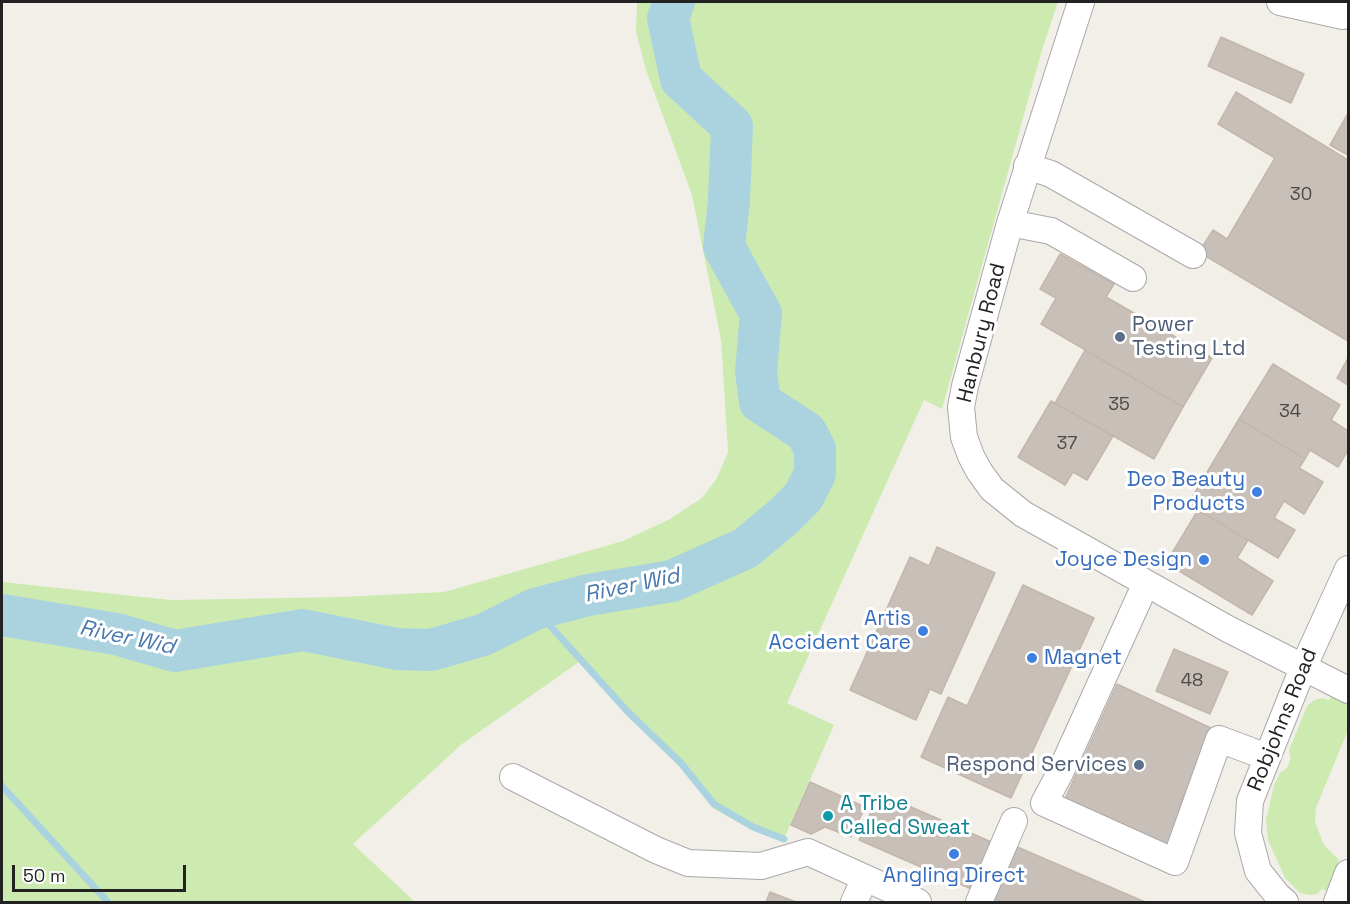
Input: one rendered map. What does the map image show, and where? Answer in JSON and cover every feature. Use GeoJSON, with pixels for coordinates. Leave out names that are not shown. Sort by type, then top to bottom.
{"type":"FeatureCollection","features":[{"type":"Feature","properties":{"kind":"street","name":"Hanbury Road"},"geometry":{"type":"LineString","coordinates":[[1081,2],[1027,166],[965,386],[961,407],[964,437],[963,461],[979,471],[992,489],[999,506],[1023,514],[1228,629],[1348,690]]}},
{"type":"Feature","properties":{"kind":"street"},"geometry":{"type":"LineString","coordinates":[[1280,2],[1343,16],[1348,4]]}},
{"type":"Feature","properties":{"kind":"street"},"geometry":{"type":"LineString","coordinates":[[1027,166],[1051,174],[1193,255]]}},
{"type":"Feature","properties":{"kind":"street"},"geometry":{"type":"LineString","coordinates":[[1010,223],[1051,231],[1133,278]]}},
{"type":"Feature","properties":{"kind":"street","name":"Robjohns Road"},"geometry":{"type":"LineString","coordinates":[[1285,903],[1258,871],[1248,833],[1250,801],[1303,668],[1348,569]]}},
{"type":"Feature","properties":{"kind":"street"},"geometry":{"type":"LineString","coordinates":[[1146,583],[1060,773],[1044,803],[1175,862],[1219,739],[1267,757]]}},
{"type":"Feature","properties":{"kind":"street"},"geometry":{"type":"LineString","coordinates":[[513,777],[656,850],[688,862],[761,866],[808,852],[918,903]]}},
{"type":"Feature","properties":{"kind":"street"},"geometry":{"type":"LineString","coordinates":[[980,903],[1014,821]]}},
{"type":"Feature","properties":{"kind":"street"},"geometry":{"type":"LineString","coordinates":[[1337,903],[1348,873]]}},
{"type":"Feature","properties":{"kind":"street"},"geometry":{"type":"LineString","coordinates":[[854,903],[865,878]]}},
{"type":"Feature","properties":{"kind":"green space"},"geometry":{"type":"Polygon","coordinates":[[[637,2],[1058,2],[1042,50],[942,409],[924,400],[787,703],[834,725],[783,841],[750,828],[714,809],[679,766],[631,719],[579,662],[462,744],[353,844],[415,902],[2,902],[2,582],[171,600],[340,597],[444,592],[623,541],[670,519],[702,498],[717,478],[728,452],[721,340],[692,195],[646,70],[636,32],[637,2]]]}},
{"type":"Feature","properties":{"kind":"green space"},"geometry":{"type":"Polygon","coordinates":[[[1331,696],[1348,705],[1348,730],[1316,808],[1315,822],[1324,845],[1339,860],[1327,891],[1322,889],[1317,894],[1309,895],[1300,893],[1285,878],[1268,840],[1266,820],[1274,785],[1280,773],[1287,768],[1291,758],[1289,750],[1307,706],[1314,700],[1323,698],[1329,700],[1331,696]]]}},
{"type":"Feature","properties":{"kind":"building"},"geometry":{"type":"Polygon","coordinates":[[[1221,37],[1304,74],[1291,103],[1208,66],[1221,37]]]}},
{"type":"Feature","properties":{"kind":"building"},"geometry":{"type":"Polygon","coordinates":[[[1236,92],[1348,160],[1348,341],[1199,252],[1213,230],[1227,239],[1275,158],[1218,124],[1236,92]]]}},
{"type":"Feature","properties":{"kind":"building"},"geometry":{"type":"Polygon","coordinates":[[[1348,113],[1348,155],[1330,145],[1348,113]]]}},
{"type":"Feature","properties":{"kind":"building","name":"Power Testing Ltd"},"geometry":{"type":"Polygon","coordinates":[[[1060,254],[1114,284],[1106,297],[1212,358],[1183,407],[1041,324],[1056,298],[1040,289],[1060,254]]]}},
{"type":"Feature","properties":{"kind":"building"},"geometry":{"type":"Polygon","coordinates":[[[1085,350],[1183,407],[1154,459],[1055,403],[1085,350]]]}},
{"type":"Feature","properties":{"kind":"building"},"geometry":{"type":"Polygon","coordinates":[[[1348,358],[1348,385],[1337,378],[1348,358]]]}},
{"type":"Feature","properties":{"kind":"building"},"geometry":{"type":"Polygon","coordinates":[[[1273,364],[1340,405],[1331,420],[1348,431],[1348,450],[1338,467],[1310,450],[1305,459],[1239,419],[1273,364]]]}},
{"type":"Feature","properties":{"kind":"building"},"geometry":{"type":"Polygon","coordinates":[[[1051,401],[1113,436],[1087,480],[1073,472],[1065,485],[1018,457],[1051,401]]]}},
{"type":"Feature","properties":{"kind":"building","name":"Deo Beauty Products"},"geometry":{"type":"Polygon","coordinates":[[[1239,419],[1305,459],[1299,468],[1323,482],[1304,514],[1284,501],[1274,518],[1295,530],[1278,558],[1188,504],[1239,419]]]}},
{"type":"Feature","properties":{"kind":"building","name":"Joyce Design"},"geometry":{"type":"Polygon","coordinates":[[[1198,510],[1248,540],[1237,558],[1273,581],[1252,615],[1166,563],[1198,510]]]}},
{"type":"Feature","properties":{"kind":"building","name":"Artis Accident Care"},"geometry":{"type":"Polygon","coordinates":[[[937,547],[995,573],[941,694],[930,689],[916,720],[850,690],[910,557],[929,566],[937,547]]]}},
{"type":"Feature","properties":{"kind":"building","name":"Magnet"},"geometry":{"type":"Polygon","coordinates":[[[1023,585],[1094,618],[1011,798],[921,757],[948,697],[967,706],[1023,585]]]}},
{"type":"Feature","properties":{"kind":"building"},"geometry":{"type":"Polygon","coordinates":[[[1174,649],[1228,672],[1210,714],[1156,691],[1174,649]]]}},
{"type":"Feature","properties":{"kind":"building","name":"Respond Services"},"geometry":{"type":"Polygon","coordinates":[[[1117,684],[1213,729],[1180,804],[1193,810],[1173,852],[1064,801],[1117,684]]]}},
{"type":"Feature","properties":{"kind":"building","name":"A Tribe Called Sweat"},"geometry":{"type":"Polygon","coordinates":[[[810,782],[865,807],[851,837],[825,827],[811,834],[791,825],[810,782]]]}},
{"type":"Feature","properties":{"kind":"building"},"geometry":{"type":"Polygon","coordinates":[[[879,793],[996,844],[976,891],[859,840],[879,793]]]}},
{"type":"Feature","properties":{"kind":"building"},"geometry":{"type":"Polygon","coordinates":[[[1015,846],[1145,902],[1002,902],[992,898],[1015,846]]]}},
{"type":"Feature","properties":{"kind":"building"},"geometry":{"type":"Polygon","coordinates":[[[770,892],[796,902],[766,902],[770,892]]]}},
{"type":"Feature","properties":{"kind":"waterway","name":"River Wid"},"geometry":{"type":"LineString","coordinates":[[2,615],[116,634],[175,651],[303,630],[397,649],[431,650],[483,635],[535,609],[588,595],[672,581],[746,548],[783,517],[803,497],[815,474],[815,449],[806,432],[760,402],[756,371],[761,314],[724,247],[729,201],[732,126],[681,79],[668,18],[674,2]]}},
{"type":"Feature","properties":{"kind":"waterway"},"geometry":{"type":"LineString","coordinates":[[535,609],[628,712],[681,763],[714,804],[753,827],[784,839]]}},
{"type":"Feature","properties":{"kind":"waterway"},"geometry":{"type":"LineString","coordinates":[[2,786],[108,902]]}},
{"type":"Feature","properties":{"kind":"place","name":"Power Testing Ltd"},"geometry":{"type":"Point","coordinates":[1120,337]}},
{"type":"Feature","properties":{"kind":"place","name":"Deo Beauty Products"},"geometry":{"type":"Point","coordinates":[1257,492]}},
{"type":"Feature","properties":{"kind":"place","name":"Joyce Design"},"geometry":{"type":"Point","coordinates":[1204,560]}},
{"type":"Feature","properties":{"kind":"place","name":"Artis Accident Care"},"geometry":{"type":"Point","coordinates":[923,631]}},
{"type":"Feature","properties":{"kind":"place","name":"Magnet"},"geometry":{"type":"Point","coordinates":[1032,658]}},
{"type":"Feature","properties":{"kind":"place","name":"Respond Services"},"geometry":{"type":"Point","coordinates":[1139,765]}},
{"type":"Feature","properties":{"kind":"place","name":"A Tribe Called Sweat"},"geometry":{"type":"Point","coordinates":[828,816]}},
{"type":"Feature","properties":{"kind":"place","name":"Angling Direct"},"geometry":{"type":"Point","coordinates":[954,854]}}]}
